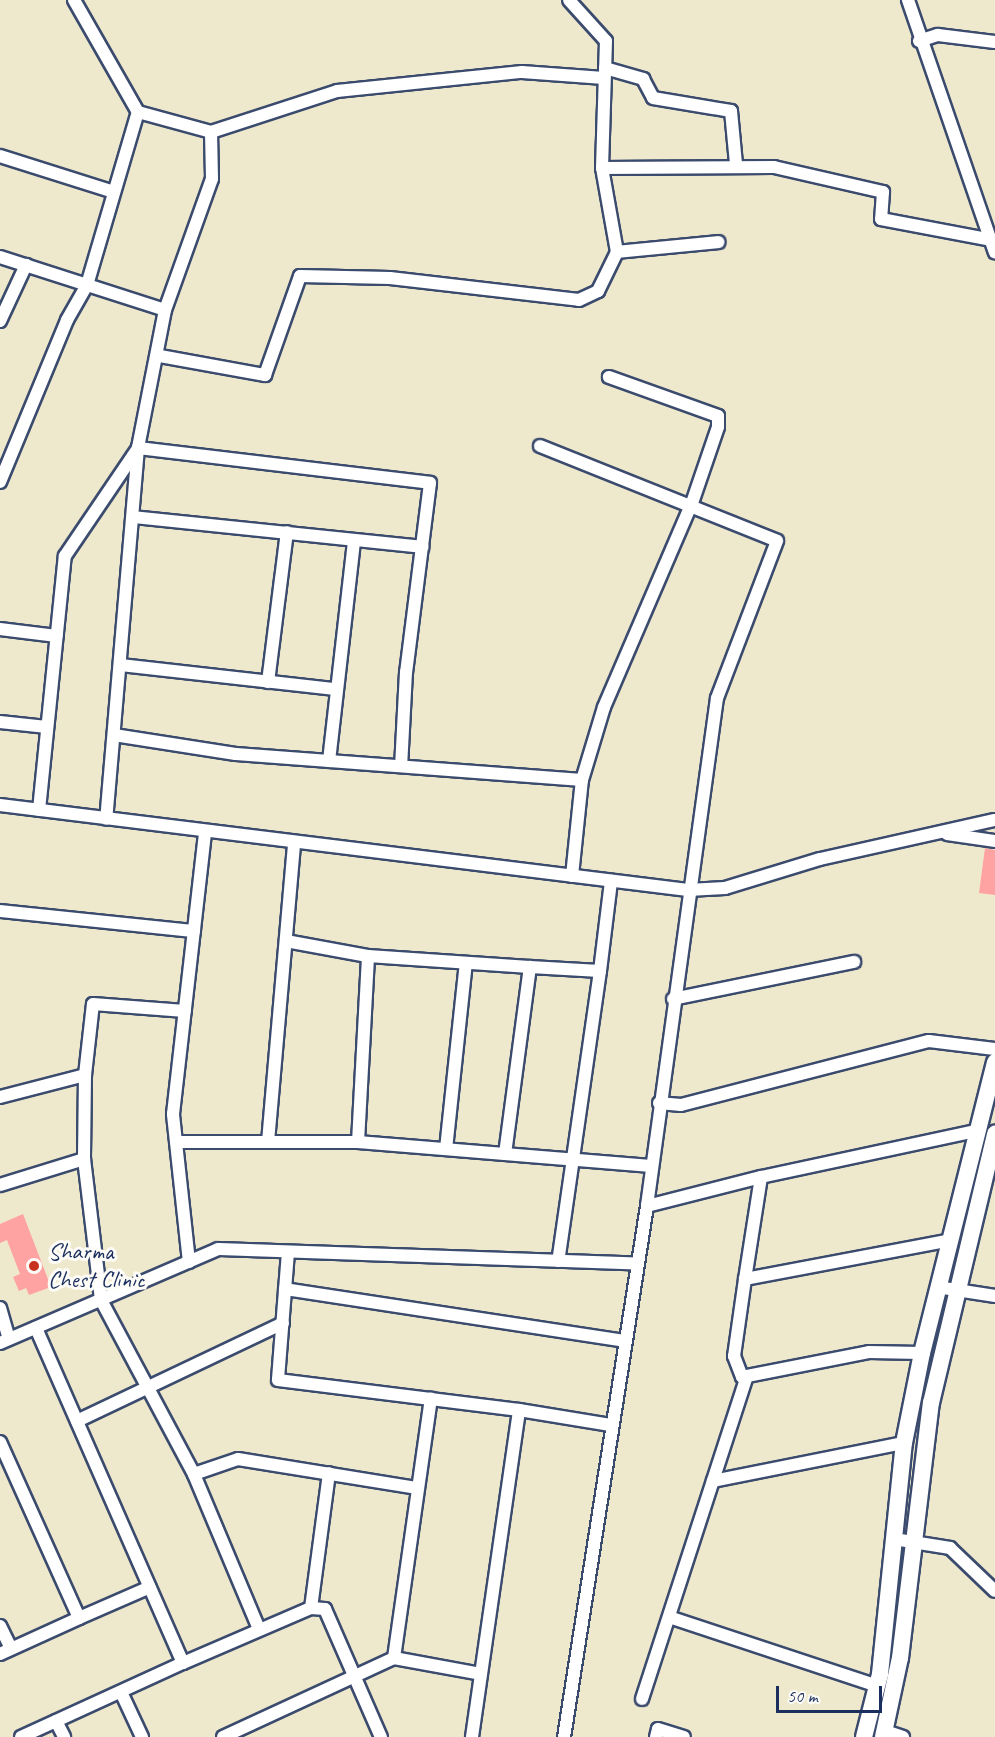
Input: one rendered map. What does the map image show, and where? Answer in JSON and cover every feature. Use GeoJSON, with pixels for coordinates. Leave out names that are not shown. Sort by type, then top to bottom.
{"type":"FeatureCollection","features":[{"type":"Feature","properties":{"kind":"street"},"geometry":{"type":"LineString","coordinates":[[74,0],[138,112],[211,132],[337,91],[522,72],[605,73],[643,79],[652,98],[731,111],[736,164]]}},
{"type":"Feature","properties":{"kind":"street"},"geometry":{"type":"LineString","coordinates":[[160,356],[265,375],[300,276],[390,278],[579,300],[598,291],[617,252],[602,168],[606,41],[569,0]]}},
{"type":"Feature","properties":{"kind":"street"},"geometry":{"type":"LineString","coordinates":[[908,0],[918,40],[995,252]]}},
{"type":"Feature","properties":{"kind":"street"},"geometry":{"type":"LineString","coordinates":[[918,40],[938,35],[995,42]]}},
{"type":"Feature","properties":{"kind":"street"},"geometry":{"type":"LineString","coordinates":[[0,482],[67,320],[87,285],[111,191],[138,112]]}},
{"type":"Feature","properties":{"kind":"street"},"geometry":{"type":"LineString","coordinates":[[106,819],[138,448],[160,356],[165,310],[212,179],[211,132]]}},
{"type":"Feature","properties":{"kind":"street"},"geometry":{"type":"LineString","coordinates":[[0,156],[111,191]]}},
{"type":"Feature","properties":{"kind":"street"},"geometry":{"type":"LineString","coordinates":[[602,168],[680,171],[736,164],[774,167],[883,192],[881,219],[992,240]]}},
{"type":"Feature","properties":{"kind":"street"},"geometry":{"type":"LineString","coordinates":[[617,252],[719,242]]}},
{"type":"Feature","properties":{"kind":"street"},"geometry":{"type":"LineString","coordinates":[[0,257],[165,310]]}},
{"type":"Feature","properties":{"kind":"street"},"geometry":{"type":"LineString","coordinates":[[0,321],[26,265]]}},
{"type":"Feature","properties":{"kind":"street"},"geometry":{"type":"LineString","coordinates":[[572,876],[582,780],[604,707],[692,503],[718,416],[609,377]]}},
{"type":"Feature","properties":{"kind":"street"},"geometry":{"type":"LineString","coordinates":[[540,446],[692,503],[777,541],[717,698],[688,890],[647,1206],[564,1737]]}},
{"type":"Feature","properties":{"kind":"street"},"geometry":{"type":"LineString","coordinates":[[138,448],[422,478],[430,483],[401,766]]}},
{"type":"Feature","properties":{"kind":"street"},"geometry":{"type":"LineString","coordinates":[[39,810],[65,556],[138,448]]}},
{"type":"Feature","properties":{"kind":"street"},"geometry":{"type":"LineString","coordinates":[[133,517],[422,547]]}},
{"type":"Feature","properties":{"kind":"street"},"geometry":{"type":"LineString","coordinates":[[268,682],[287,532]]}},
{"type":"Feature","properties":{"kind":"street"},"geometry":{"type":"LineString","coordinates":[[328,761],[334,689],[354,540]]}},
{"type":"Feature","properties":{"kind":"street"},"geometry":{"type":"LineString","coordinates":[[0,629],[57,636]]}},
{"type":"Feature","properties":{"kind":"street"},"geometry":{"type":"LineString","coordinates":[[120,665],[334,689]]}},
{"type":"Feature","properties":{"kind":"street"},"geometry":{"type":"LineString","coordinates":[[0,722],[47,727]]}},
{"type":"Feature","properties":{"kind":"street"},"geometry":{"type":"LineString","coordinates":[[114,735],[236,754],[582,780]]}},
{"type":"Feature","properties":{"kind":"street"},"geometry":{"type":"LineString","coordinates":[[0,805],[205,833],[688,890],[725,888],[820,859],[945,834],[975,821],[995,820]]}},
{"type":"Feature","properties":{"kind":"street"},"geometry":{"type":"LineString","coordinates":[[189,1262],[173,1114],[205,833]]}},
{"type":"Feature","properties":{"kind":"street"},"geometry":{"type":"LineString","coordinates":[[945,834],[995,841]]}},
{"type":"Feature","properties":{"kind":"street"},"geometry":{"type":"LineString","coordinates":[[268,1142],[294,843]]}},
{"type":"Feature","properties":{"kind":"street"},"geometry":{"type":"LineString","coordinates":[[558,1261],[574,1160],[611,880]]}},
{"type":"Feature","properties":{"kind":"street"},"geometry":{"type":"LineString","coordinates":[[0,911],[194,931]]}},
{"type":"Feature","properties":{"kind":"street"},"geometry":{"type":"LineString","coordinates":[[286,941],[368,956],[600,971]]}},
{"type":"Feature","properties":{"kind":"street"},"geometry":{"type":"LineString","coordinates":[[358,1142],[368,956]]}},
{"type":"Feature","properties":{"kind":"street"},"geometry":{"type":"LineString","coordinates":[[673,999],[854,962]]}},
{"type":"Feature","properties":{"kind":"street"},"geometry":{"type":"LineString","coordinates":[[446,1149],[466,963]]}},
{"type":"Feature","properties":{"kind":"street"},"geometry":{"type":"LineString","coordinates":[[505,1154],[530,967]]}},
{"type":"Feature","properties":{"kind":"street"},"geometry":{"type":"LineString","coordinates":[[185,1011],[93,1004],[85,1075],[84,1159],[101,1300],[194,1474],[259,1629]]}},
{"type":"Feature","properties":{"kind":"street"},"geometry":{"type":"LineString","coordinates":[[659,1103],[681,1105],[929,1041],[995,1049]]}},
{"type":"Feature","properties":{"kind":"street"},"geometry":{"type":"LineString","coordinates":[[864,1737],[878,1686],[904,1443],[947,1241],[995,1062]]}},
{"type":"Feature","properties":{"kind":"street"},"geometry":{"type":"LineString","coordinates":[[0,1097],[85,1075]]}},
{"type":"Feature","properties":{"kind":"street"},"geometry":{"type":"LineString","coordinates":[[647,1206],[761,1178],[976,1131]]}},
{"type":"Feature","properties":{"kind":"street"},"geometry":{"type":"LineString","coordinates":[[903,1737],[884,1734],[931,1403],[955,1290],[987,1194],[995,1134]]}},
{"type":"Feature","properties":{"kind":"street"},"geometry":{"type":"LineString","coordinates":[[176,1142],[358,1142],[651,1166]]}},
{"type":"Feature","properties":{"kind":"street"},"geometry":{"type":"LineString","coordinates":[[0,1185],[84,1159]]}},
{"type":"Feature","properties":{"kind":"street"},"geometry":{"type":"LineString","coordinates":[[746,1379],[737,1371],[734,1356],[761,1178]]}},
{"type":"Feature","properties":{"kind":"street"},"geometry":{"type":"LineString","coordinates":[[745,1280],[947,1241]]}},
{"type":"Feature","properties":{"kind":"street"},"geometry":{"type":"LineString","coordinates":[[0,1308],[5,1341],[218,1249],[638,1264]]}},
{"type":"Feature","properties":{"kind":"street"},"geometry":{"type":"LineString","coordinates":[[288,1252],[279,1380],[519,1410],[611,1425]]}},
{"type":"Feature","properties":{"kind":"street"},"geometry":{"type":"LineString","coordinates":[[937,1287],[995,1296]]}},
{"type":"Feature","properties":{"kind":"street"},"geometry":{"type":"LineString","coordinates":[[285,1289],[625,1341]]}},
{"type":"Feature","properties":{"kind":"street"},"geometry":{"type":"LineString","coordinates":[[77,1421],[146,1384],[283,1323]]}},
{"type":"Feature","properties":{"kind":"street"},"geometry":{"type":"LineString","coordinates":[[36,1328],[183,1663]]}},
{"type":"Feature","properties":{"kind":"street"},"geometry":{"type":"LineString","coordinates":[[746,1379],[868,1352],[922,1353]]}},
{"type":"Feature","properties":{"kind":"street"},"geometry":{"type":"LineString","coordinates":[[642,1699],[672,1618],[746,1379]]}},
{"type":"Feature","properties":{"kind":"street"},"geometry":{"type":"LineString","coordinates":[[394,1658],[431,1399]]}},
{"type":"Feature","properties":{"kind":"street"},"geometry":{"type":"LineString","coordinates":[[472,1737],[519,1410]]}},
{"type":"Feature","properties":{"kind":"street"},"geometry":{"type":"LineString","coordinates":[[713,1481],[904,1443]]}},
{"type":"Feature","properties":{"kind":"street"},"geometry":{"type":"LineString","coordinates":[[1,1447],[79,1618]]}},
{"type":"Feature","properties":{"kind":"street"},"geometry":{"type":"LineString","coordinates":[[194,1474],[238,1459],[418,1488]]}},
{"type":"Feature","properties":{"kind":"street"},"geometry":{"type":"LineString","coordinates":[[311,1608],[328,1473]]}},
{"type":"Feature","properties":{"kind":"street"},"geometry":{"type":"LineString","coordinates":[[894,1539],[950,1548],[995,1591]]}},
{"type":"Feature","properties":{"kind":"street"},"geometry":{"type":"LineString","coordinates":[[0,1626],[6,1651],[150,1587]]}},
{"type":"Feature","properties":{"kind":"street"},"geometry":{"type":"LineString","coordinates":[[21,1737],[259,1629],[311,1608],[329,1613],[381,1737]]}},
{"type":"Feature","properties":{"kind":"street"},"geometry":{"type":"LineString","coordinates":[[672,1618],[878,1686]]}},
{"type":"Feature","properties":{"kind":"street"},"geometry":{"type":"LineString","coordinates":[[223,1737],[356,1679],[394,1658],[481,1674]]}},
{"type":"Feature","properties":{"kind":"street"},"geometry":{"type":"LineString","coordinates":[[121,1692],[142,1737]]}},
{"type":"Feature","properties":{"kind":"street"},"geometry":{"type":"LineString","coordinates":[[56,1721],[64,1737]]}},
{"type":"Feature","properties":{"kind":"street"},"geometry":{"type":"LineString","coordinates":[[656,1737],[658,1729],[684,1737]]}},
{"type":"Feature","properties":{"kind":"building"},"geometry":{"type":"Polygon","coordinates":[[[985,848],[995,850],[995,895],[979,893],[985,848]]]}},
{"type":"Feature","properties":{"kind":"building"},"geometry":{"type":"Polygon","coordinates":[[[23,1214],[51,1287],[29,1295],[26,1288],[19,1291],[13,1277],[20,1274],[7,1240],[0,1243],[0,1224],[23,1214]]]}},
{"type":"Feature","properties":{"kind":"place","name":"Sharma Chest Clinic"},"geometry":{"type":"Point","coordinates":[34,1266]}}]}
